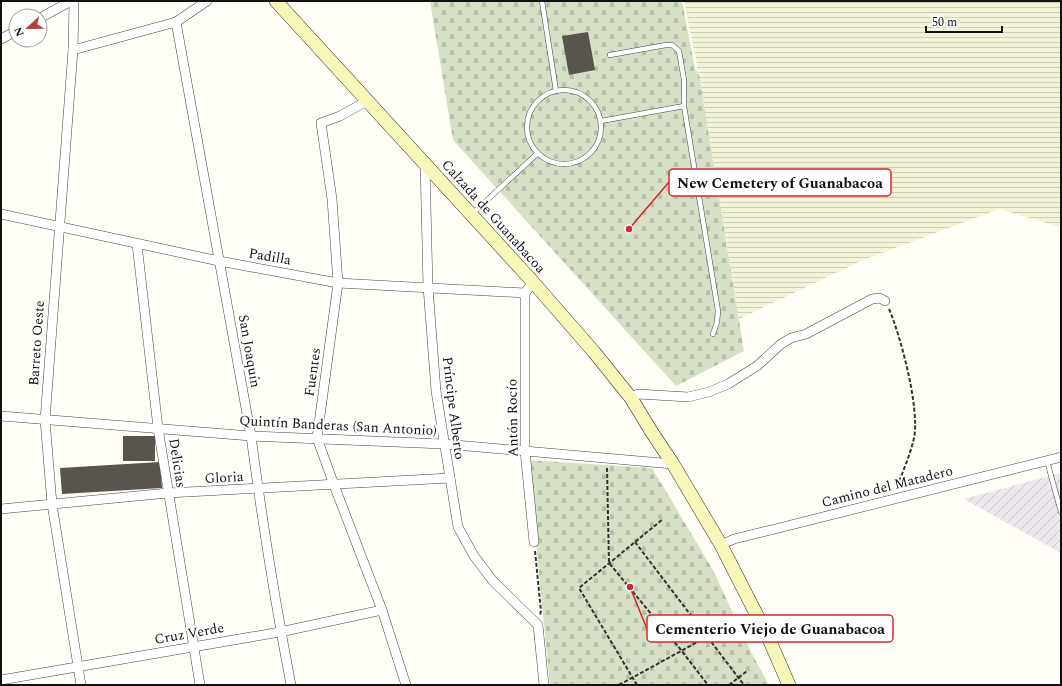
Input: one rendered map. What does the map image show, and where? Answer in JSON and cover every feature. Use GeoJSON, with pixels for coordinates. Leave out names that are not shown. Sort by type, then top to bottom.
{"type":"FeatureCollection","features":[{"type":"Feature","properties":{"kind":"main road","name":"Calzada de Guanabacoa"},"geometry":{"type":"LineString","coordinates":[[276,1],[533,282],[594,352],[631,398],[673,464],[721,546],[769,639],[789,685]]}},
{"type":"Feature","properties":{"kind":"street"},"geometry":{"type":"LineString","coordinates":[[48,14],[71,1]]}},
{"type":"Feature","properties":{"kind":"street","name":"Barreto Oeste"},"geometry":{"type":"LineString","coordinates":[[74,1],[72,50],[45,420],[52,504],[81,685]]}},
{"type":"Feature","properties":{"kind":"street"},"geometry":{"type":"LineString","coordinates":[[72,50],[176,22],[207,1]]}},
{"type":"Feature","properties":{"kind":"street","name":"San Joaquín"},"geometry":{"type":"LineString","coordinates":[[176,22],[251,436],[280,632],[291,685]]}},
{"type":"Feature","properties":{"kind":"street","name":"Fuentes"},"geometry":{"type":"LineString","coordinates":[[368,101],[340,116],[321,123],[332,199],[338,283],[317,438],[382,610],[406,685]]}},
{"type":"Feature","properties":{"kind":"street","name":"Príncipe Alberto"},"geometry":{"type":"LineString","coordinates":[[425,164],[428,287],[436,391],[458,528],[474,556],[493,581],[538,625]]}},
{"type":"Feature","properties":{"kind":"street","name":"Padilla"},"geometry":{"type":"LineString","coordinates":[[1,214],[59,228],[219,261],[338,283],[525,293]]}},
{"type":"Feature","properties":{"kind":"street","name":"Delicias"},"geometry":{"type":"LineString","coordinates":[[137,244],[158,428],[200,685]]}},
{"type":"Feature","properties":{"kind":"street"},"geometry":{"type":"LineString","coordinates":[[525,293],[533,282]]}},
{"type":"Feature","properties":{"kind":"street","name":"Antón Rocío"},"geometry":{"type":"LineString","coordinates":[[525,293],[525,451],[534,542]]}},
{"type":"Feature","properties":{"kind":"street"},"geometry":{"type":"LineString","coordinates":[[631,398],[638,394],[688,397],[709,392],[728,384],[757,366],[781,344],[791,338],[806,334],[872,299],[880,298],[885,301]]}},
{"type":"Feature","properties":{"kind":"street","name":"Quintín Banderas (San Antonio)"},"geometry":{"type":"LineString","coordinates":[[1,416],[251,436],[444,444],[673,464]]}},
{"type":"Feature","properties":{"kind":"street","name":"Camino del Matadero"},"geometry":{"type":"LineString","coordinates":[[721,546],[734,539],[1061,457]]}},
{"type":"Feature","properties":{"kind":"street","name":"Gloria"},"geometry":{"type":"LineString","coordinates":[[1,509],[168,493],[450,478]]}},
{"type":"Feature","properties":{"kind":"street","name":"Cruz Verde"},"geometry":{"type":"LineString","coordinates":[[1,680],[280,632],[382,610]]}},
{"type":"Feature","properties":{"kind":"street"},"geometry":{"type":"LineString","coordinates":[[538,625],[544,685]]}},
{"type":"Feature","properties":{"kind":"lane"},"geometry":{"type":"LineString","coordinates":[[542,1],[556,91]]}},
{"type":"Feature","properties":{"kind":"lane"},"geometry":{"type":"LineString","coordinates":[[610,55],[666,45],[672,45],[678,51],[684,80],[684,106],[718,311],[717,322],[713,334]]}},
{"type":"Feature","properties":{"kind":"lane"},"geometry":{"type":"LineString","coordinates":[[570,90],[582,95],[592,103],[601,121],[598,141],[591,152],[581,160],[568,164],[555,163],[538,153],[529,136],[529,116],[531,110],[544,96],[556,91],[570,90]]}},
{"type":"Feature","properties":{"kind":"lane"},"geometry":{"type":"LineString","coordinates":[[601,121],[684,106]]}},
{"type":"Feature","properties":{"kind":"lane"},"geometry":{"type":"LineString","coordinates":[[472,214],[538,153]]}},
{"type":"Feature","properties":{"kind":"lane"},"geometry":{"type":"LineString","coordinates":[[1047,460],[1061,512]]}},
{"type":"Feature","properties":{"kind":"path"},"geometry":{"type":"LineString","coordinates":[[885,301],[893,318],[905,363],[915,413],[914,437],[903,475],[896,489],[897,497]]}},
{"type":"Feature","properties":{"kind":"path"},"geometry":{"type":"LineString","coordinates":[[607,468],[609,563],[682,650],[708,685]]}},
{"type":"Feature","properties":{"kind":"path"},"geometry":{"type":"LineString","coordinates":[[637,685],[579,588],[663,519]]}},
{"type":"Feature","properties":{"kind":"path"},"geometry":{"type":"LineString","coordinates":[[534,542],[541,611],[538,625]]}},
{"type":"Feature","properties":{"kind":"path"},"geometry":{"type":"LineString","coordinates":[[634,542],[744,685]]}},
{"type":"Feature","properties":{"kind":"path"},"geometry":{"type":"LineString","coordinates":[[619,685],[732,622]]}},
{"type":"Feature","properties":{"kind":"path"},"geometry":{"type":"LineString","coordinates":[[729,685],[747,671]]}},
{"type":"Feature","properties":{"kind":"shaded area"},"geometry":{"type":"Polygon","coordinates":[[[1061,473],[1061,553],[964,499],[1061,473]]]}},
{"type":"Feature","properties":{"kind":"green space"},"geometry":{"type":"Polygon","coordinates":[[[430,1],[682,1],[695,69],[699,74],[744,351],[676,386],[453,140],[430,1]]]}},
{"type":"Feature","properties":{"kind":"green space"},"geometry":{"type":"Polygon","coordinates":[[[684,1],[1061,1],[1061,227],[999,209],[863,260],[739,319],[699,74],[684,1]]]}},
{"type":"Feature","properties":{"kind":"green space"},"geometry":{"type":"Polygon","coordinates":[[[528,460],[652,468],[713,570],[751,652],[769,685],[550,685],[528,460]]]}},
{"type":"Feature","properties":{"kind":"building"},"geometry":{"type":"Polygon","coordinates":[[[588,32],[595,70],[569,75],[562,36],[588,32]]]}},
{"type":"Feature","properties":{"kind":"building"},"geometry":{"type":"Polygon","coordinates":[[[123,436],[155,436],[155,461],[123,461],[123,436]]]}},
{"type":"Feature","properties":{"kind":"building"},"geometry":{"type":"Polygon","coordinates":[[[160,462],[162,488],[62,494],[60,468],[160,462]]]}},
{"type":"Feature","properties":{"kind":"place","name":"New Cemetery of Guanabacoa"},"geometry":{"type":"Point","coordinates":[629,229]}},
{"type":"Feature","properties":{"kind":"place","name":"Cementerio Viejo de Guanabacoa"},"geometry":{"type":"Point","coordinates":[630,587]}}]}
